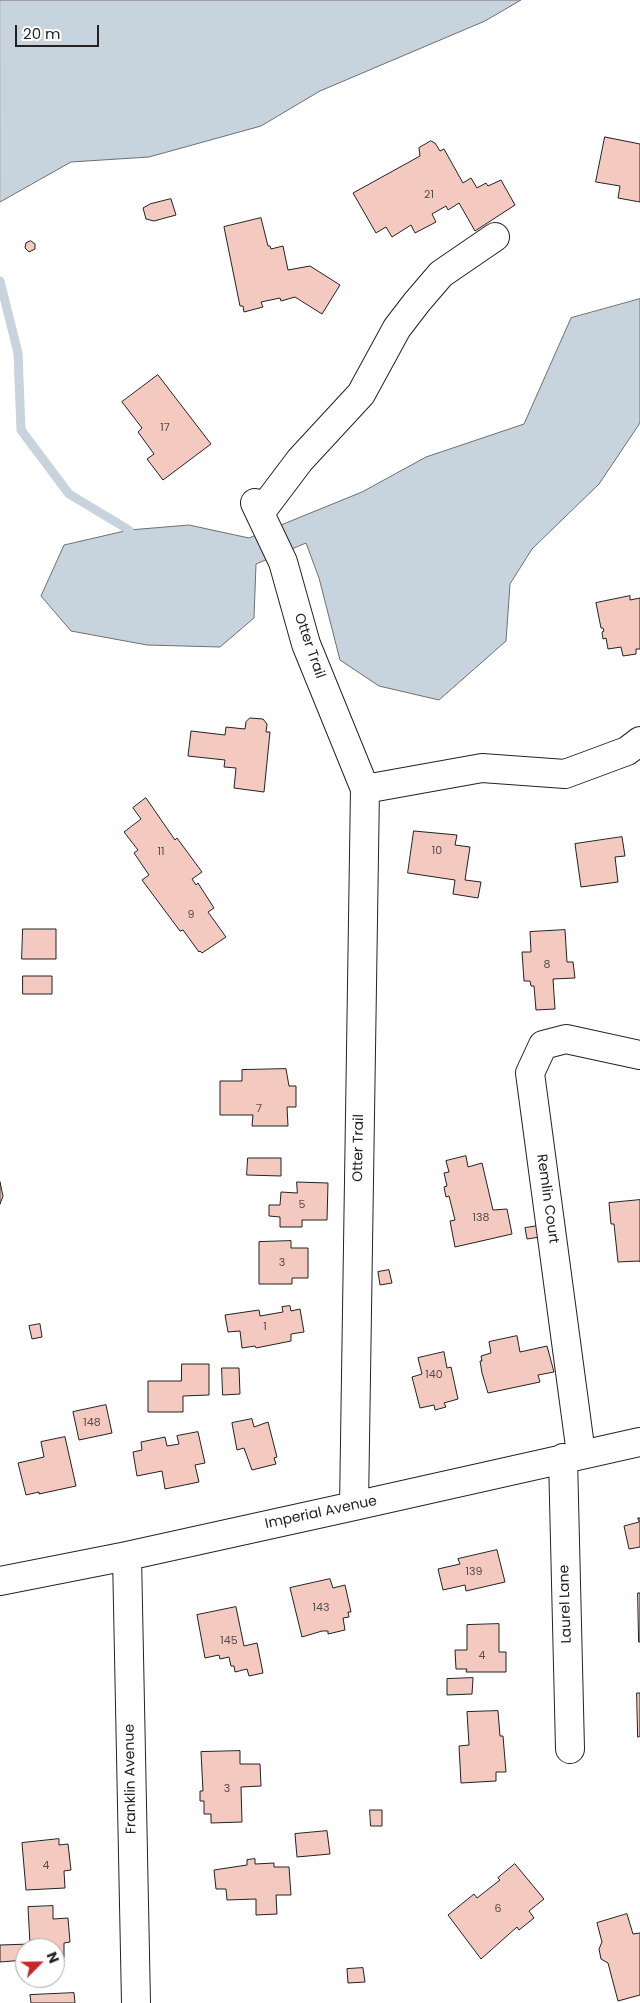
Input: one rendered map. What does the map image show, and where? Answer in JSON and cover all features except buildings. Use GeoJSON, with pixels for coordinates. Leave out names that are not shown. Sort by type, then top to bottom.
{"type":"FeatureCollection","features":[{"type":"Feature","properties":{"kind":"street","name":"Otter Trail"},"geometry":{"type":"LineString","coordinates":[[354,1506],[365,789],[306,644],[283,562],[258,508],[361,394],[397,328],[441,274],[495,237]]}},
{"type":"Feature","properties":{"kind":"street"},"geometry":{"type":"LineString","coordinates":[[365,789],[482,768],[565,774],[627,752],[640,740]]}},
{"type":"Feature","properties":{"kind":"street","name":"Remlin Court"},"geometry":{"type":"LineString","coordinates":[[572,1456],[530,1073],[543,1045],[566,1039],[640,1055]]}},
{"type":"Feature","properties":{"kind":"street","name":"Imperial Avenue"},"geometry":{"type":"LineString","coordinates":[[0,1581],[127,1556],[640,1442]]}},
{"type":"Feature","properties":{"kind":"street","name":"Laurel Lane"},"geometry":{"type":"LineString","coordinates":[[570,1750],[572,1456]]}},
{"type":"Feature","properties":{"kind":"street","name":"Franklin Avenue"},"geometry":{"type":"LineString","coordinates":[[127,1556],[136,2003]]}},
{"type":"Feature","properties":{"kind":"shaded area"},"geometry":{"type":"Polygon","coordinates":[[[0,0],[521,0],[485,21],[320,91],[261,126],[149,157],[71,162],[0,202],[0,0]]]}},
{"type":"Feature","properties":{"kind":"shaded area"},"geometry":{"type":"Polygon","coordinates":[[[640,299],[640,423],[599,484],[532,549],[510,584],[506,641],[439,700],[379,686],[340,660],[319,578],[306,543],[256,564],[254,618],[220,647],[147,645],[71,631],[41,596],[64,545],[129,530],[189,525],[249,538],[362,492],[426,457],[524,424],[571,318],[640,299]]]}},
{"type":"Feature","properties":{"kind":"waterway"},"geometry":{"type":"LineString","coordinates":[[0,281],[18,353],[21,430],[69,494],[129,530]]}}]}
